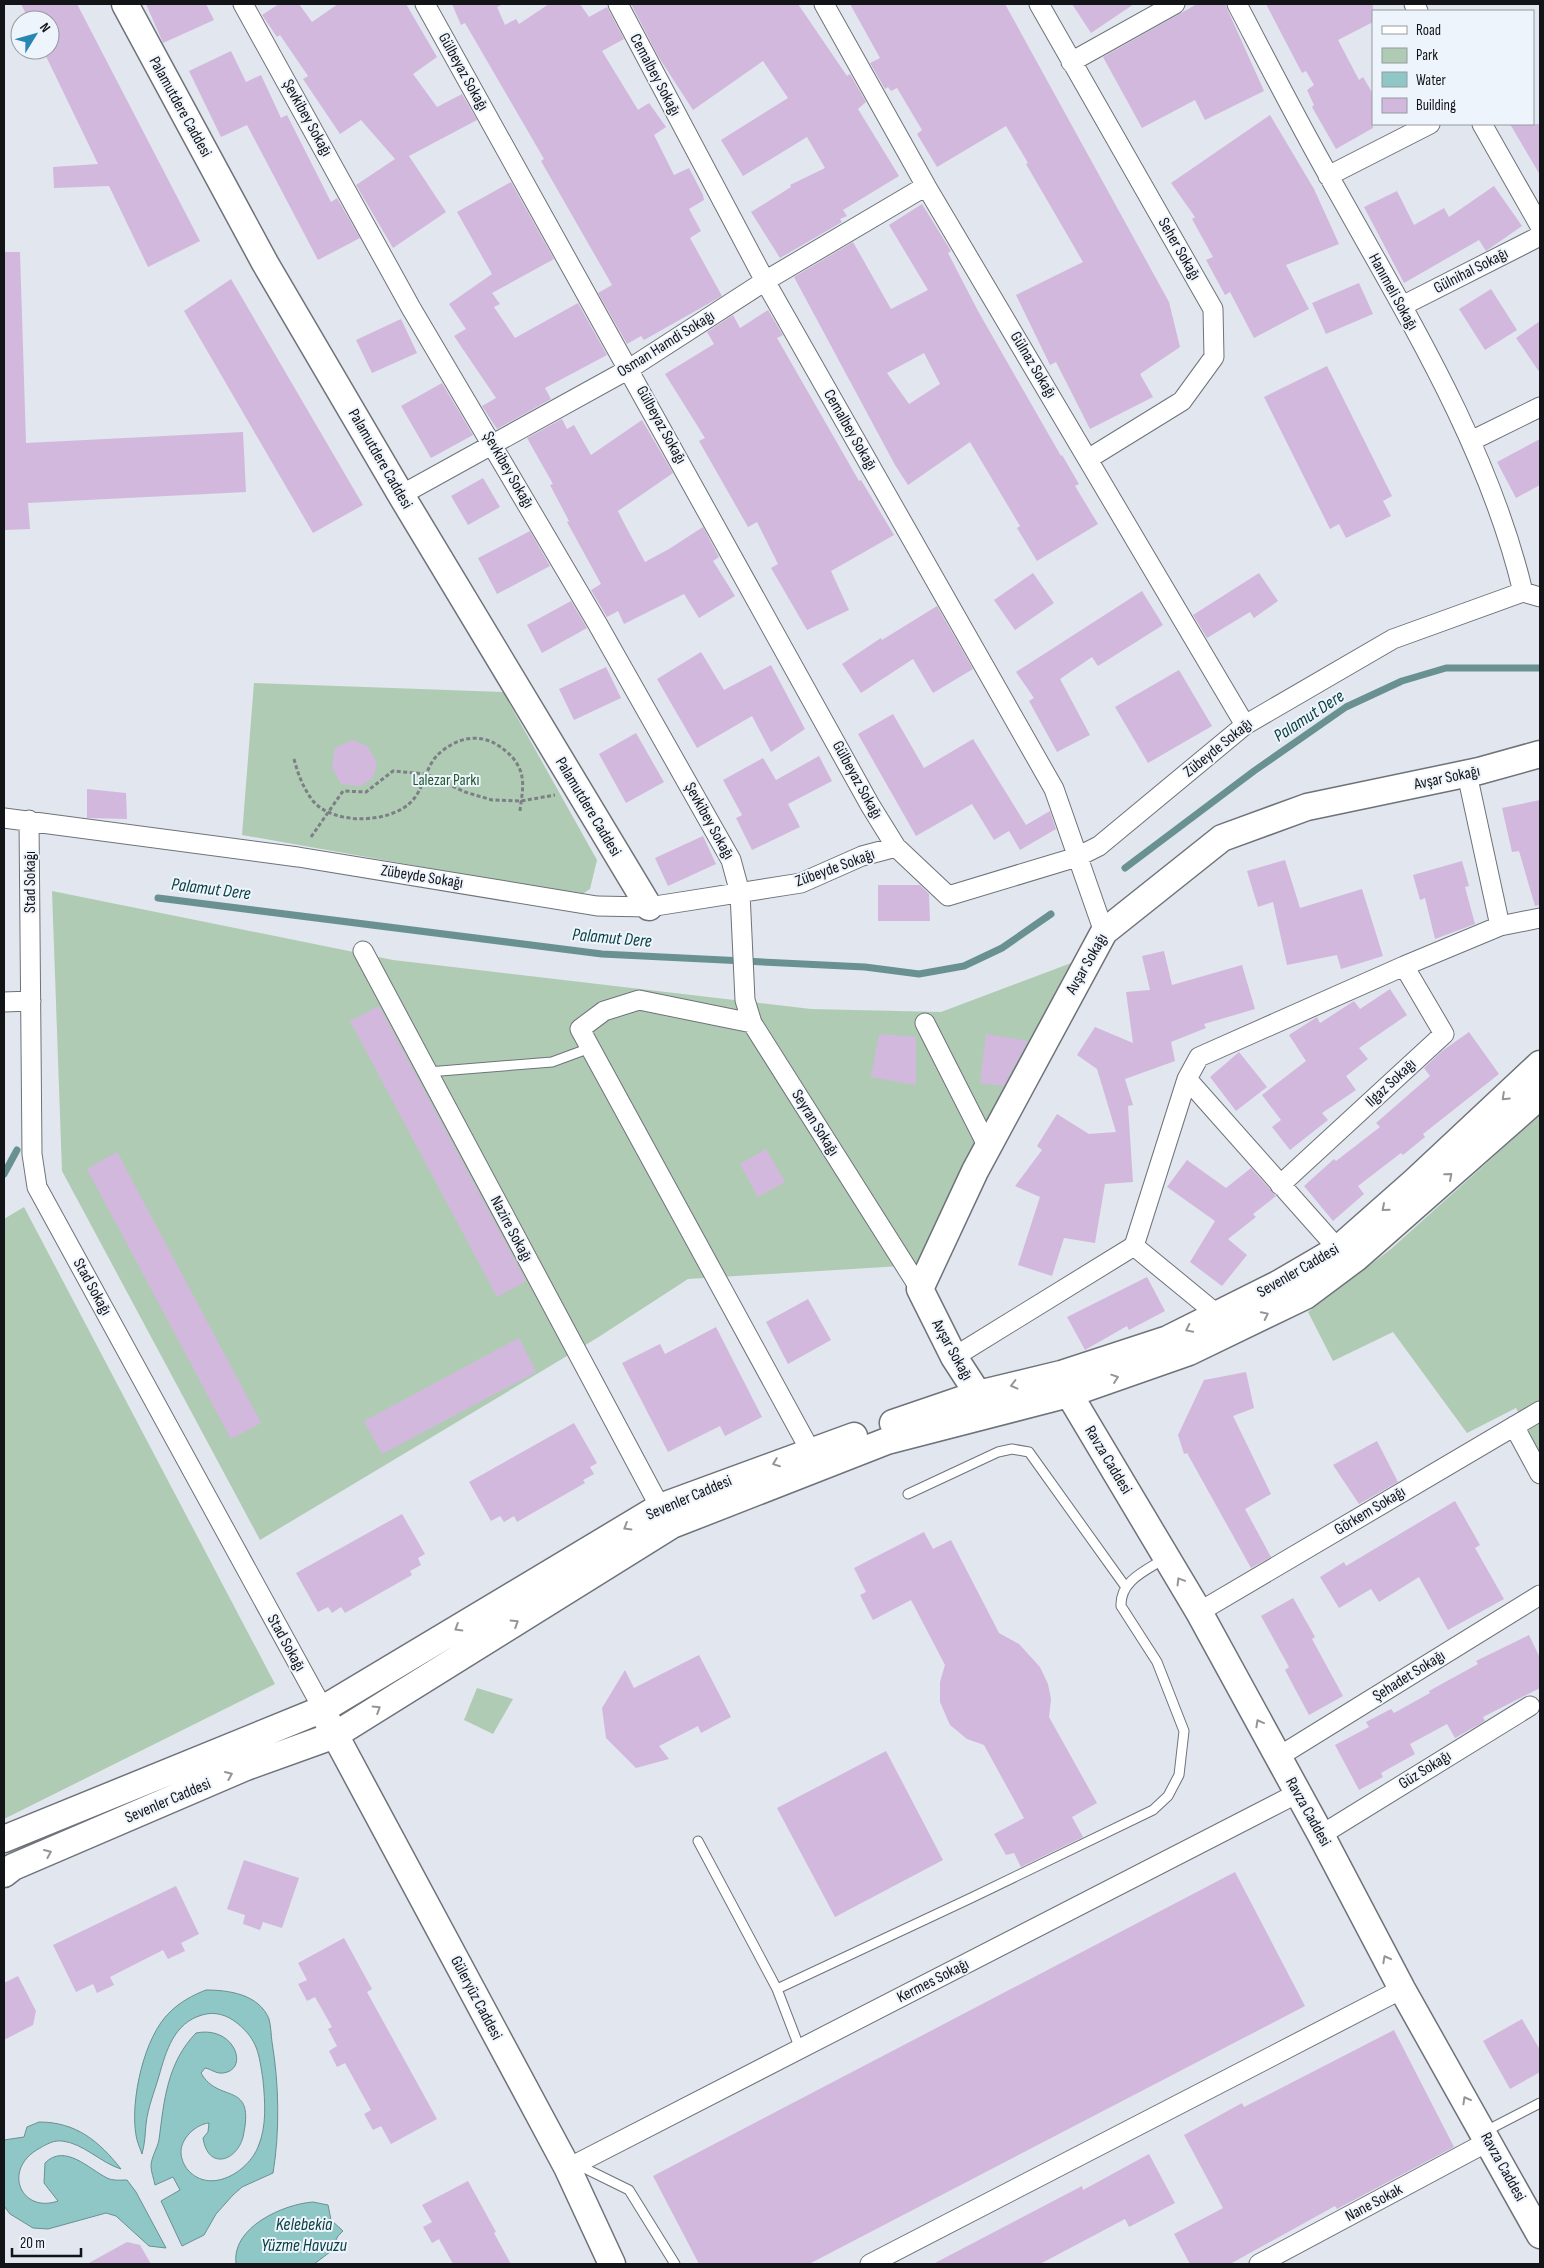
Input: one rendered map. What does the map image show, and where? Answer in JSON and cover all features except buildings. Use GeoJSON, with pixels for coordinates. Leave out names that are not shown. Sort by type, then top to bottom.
{"type":"FeatureCollection","features":[{"type":"Feature","properties":{"kind":"street","name":"Palamutdere Caddesi"},"geometry":{"type":"LineString","coordinates":[[125,4],[265,263],[401,495],[648,907]]}},
{"type":"Feature","properties":{"kind":"street","name":"Şevkibey Sokağı"},"geometry":{"type":"LineString","coordinates":[[243,4],[411,308],[493,445],[731,860],[740,893],[743,945]]}},
{"type":"Feature","properties":{"kind":"street","name":"Gülbeyaz Sokağı"},"geometry":{"type":"LineString","coordinates":[[425,4],[870,805],[896,847]]}},
{"type":"Feature","properties":{"kind":"street","name":"Cemalbey Sokağı"},"geometry":{"type":"LineString","coordinates":[[618,4],[765,281],[1054,789],[1076,857],[1104,932]]}},
{"type":"Feature","properties":{"kind":"street","name":"Gülnaz Sokağı"},"geometry":{"type":"LineString","coordinates":[[824,4],[926,186],[1245,724]]}},
{"type":"Feature","properties":{"kind":"street","name":"Seher Sokağı"},"geometry":{"type":"LineString","coordinates":[[1038,4],[1214,309],[1214,357],[1182,401],[1088,459]]}},
{"type":"Feature","properties":{"kind":"street"},"geometry":{"type":"LineString","coordinates":[[1071,62],[1175,4]]}},
{"type":"Feature","properties":{"kind":"street","name":"Hanımeli Sokağı"},"geometry":{"type":"LineString","coordinates":[[1236,4],[1328,176],[1402,306],[1471,441],[1532,594]]}},
{"type":"Feature","properties":{"kind":"street"},"geometry":{"type":"LineString","coordinates":[[1328,176],[1428,125]]}},
{"type":"Feature","properties":{"kind":"street"},"geometry":{"type":"LineString","coordinates":[[1483,125],[1540,226]]}},
{"type":"Feature","properties":{"kind":"street","name":"Osman Hamdi Sokağı"},"geometry":{"type":"LineString","coordinates":[[401,495],[629,369],[765,281],[926,186]]}},
{"type":"Feature","properties":{"kind":"street","name":"Gülnihal Sokağı"},"geometry":{"type":"LineString","coordinates":[[1402,306],[1540,236]]}},
{"type":"Feature","properties":{"kind":"street"},"geometry":{"type":"LineString","coordinates":[[1471,441],[1540,406]]}},
{"type":"Feature","properties":{"kind":"street","name":"Zübeyde Sokağı"},"geometry":{"type":"LineString","coordinates":[[4,818],[298,857],[597,906],[648,907],[801,883],[862,856],[896,847],[948,896],[1076,857],[1099,846],[1245,724],[1393,640],[1532,594]]}},
{"type":"Feature","properties":{"kind":"street","name":"Avşar Sokağı"},"geometry":{"type":"LineString","coordinates":[[978,1394],[954,1357],[920,1289],[988,1147],[1104,932],[1222,838],[1307,807],[1467,774],[1540,754]]}},
{"type":"Feature","properties":{"kind":"street"},"geometry":{"type":"LineString","coordinates":[[1467,774],[1500,926]]}},
{"type":"Feature","properties":{"kind":"street","name":"Stad Sokağı"},"geometry":{"type":"LineString","coordinates":[[29,820],[32,1154],[37,1187],[322,1710]]}},
{"type":"Feature","properties":{"kind":"street"},"geometry":{"type":"LineString","coordinates":[[954,1357],[1134,1246],[1187,1079],[1199,1057],[1404,966],[1500,926],[1540,918]]}},
{"type":"Feature","properties":{"kind":"street","name":"Seyran Sokağı"},"geometry":{"type":"LineString","coordinates":[[743,945],[746,1000],[752,1023],[920,1289]]}},
{"type":"Feature","properties":{"kind":"street","name":"Nazire Sokağı"},"geometry":{"type":"LineString","coordinates":[[363,951],[660,1507]]}},
{"type":"Feature","properties":{"kind":"street","name":"Ilgaz Sokağı"},"geometry":{"type":"LineString","coordinates":[[1280,1185],[1444,1034],[1404,966]]}},
{"type":"Feature","properties":{"kind":"street"},"geometry":{"type":"LineString","coordinates":[[752,1023],[639,1000],[604,1011],[580,1030],[810,1450]]}},
{"type":"Feature","properties":{"kind":"street"},"geometry":{"type":"LineString","coordinates":[[4,1002],[31,1001]]}},
{"type":"Feature","properties":{"kind":"street"},"geometry":{"type":"LineString","coordinates":[[924,1023],[988,1147]]}},
{"type":"Feature","properties":{"kind":"street","name":"Sevenler Caddesi"},"geometry":{"type":"LineString","coordinates":[[4,1839],[322,1710],[660,1507],[810,1450],[978,1394],[1065,1384],[1218,1315],[1278,1284],[1338,1249],[1415,1181],[1540,1064]]}},
{"type":"Feature","properties":{"kind":"street"},"geometry":{"type":"LineString","coordinates":[[1187,1079],[1338,1249]]}},
{"type":"Feature","properties":{"kind":"street","name":"Sevenler Caddesi"},"geometry":{"type":"LineString","coordinates":[[4,1874],[13,1867],[246,1767],[335,1735],[672,1525],[887,1441],[1065,1384],[1189,1352],[1305,1296],[1356,1258],[1540,1096]]}},
{"type":"Feature","properties":{"kind":"street"},"geometry":{"type":"LineString","coordinates":[[1134,1246],[1218,1315]]}},
{"type":"Feature","properties":{"kind":"street","name":"Ravza Caddesi"},"geometry":{"type":"LineString","coordinates":[[1065,1384],[1199,1612],[1321,1835],[1402,1989],[1540,2234]]}},
{"type":"Feature","properties":{"kind":"street","name":"Görkem Sokağı"},"geometry":{"type":"LineString","coordinates":[[1199,1612],[1540,1410]]}},
{"type":"Feature","properties":{"kind":"street"},"geometry":{"type":"LineString","coordinates":[[1514,1426],[1540,1474]]}},
{"type":"Feature","properties":{"kind":"street","name":"Şehadet Sokağı"},"geometry":{"type":"LineString","coordinates":[[1278,1757],[1540,1595]]}},
{"type":"Feature","properties":{"kind":"street","name":"Güz Sokağı"},"geometry":{"type":"LineString","coordinates":[[1321,1835],[1530,1706]]}},
{"type":"Feature","properties":{"kind":"street"},"geometry":{"type":"LineString","coordinates":[[322,1710],[335,1735]]}},
{"type":"Feature","properties":{"kind":"street","name":"Güleryüz Caddesi"},"geometry":{"type":"LineString","coordinates":[[335,1735],[572,2166],[612,2264]]}},
{"type":"Feature","properties":{"kind":"street","name":"Kermes Sokağı"},"geometry":{"type":"LineString","coordinates":[[572,2166],[1298,1793]]}},
{"type":"Feature","properties":{"kind":"street"},"geometry":{"type":"LineString","coordinates":[[870,2264],[1402,1989]]}},
{"type":"Feature","properties":{"kind":"street","name":"Nane Sokak"},"geometry":{"type":"LineString","coordinates":[[1259,2264],[1486,2137]]}},
{"type":"Feature","properties":{"kind":"lane"},"geometry":{"type":"LineString","coordinates":[[427,1072],[552,1062],[590,1048]]}},
{"type":"Feature","properties":{"kind":"lane"},"geometry":{"type":"LineString","coordinates":[[908,1494],[998,1452],[1012,1449],[1029,1452],[1125,1586]]}},
{"type":"Feature","properties":{"kind":"lane"},"geometry":{"type":"LineString","coordinates":[[777,1989],[1152,1810],[1168,1796],[1179,1775],[1184,1731],[1156,1662],[1121,1606],[1120,1597],[1125,1586],[1166,1557]]}},
{"type":"Feature","properties":{"kind":"lane"},"geometry":{"type":"LineString","coordinates":[[698,1841],[777,1989],[800,2049]]}},
{"type":"Feature","properties":{"kind":"lane"},"geometry":{"type":"LineString","coordinates":[[1486,2137],[1540,2103]]}},
{"type":"Feature","properties":{"kind":"lane"},"geometry":{"type":"LineString","coordinates":[[572,2166],[630,2190],[675,2264]]}},
{"type":"Feature","properties":{"kind":"path"},"geometry":{"type":"LineString","coordinates":[[294,759],[305,789],[314,802],[327,812],[371,820],[390,815],[410,803],[422,787],[429,764],[441,751],[458,740],[477,737],[497,742],[514,759],[522,777],[520,811]]}},
{"type":"Feature","properties":{"kind":"path"},"geometry":{"type":"LineString","coordinates":[[298,857],[343,791],[366,792],[393,771],[426,774],[465,792],[492,800],[521,802],[579,791]]}},
{"type":"Feature","properties":{"kind":"green space","name":"Lalezar Parkı"},"geometry":{"type":"Polygon","coordinates":[[[254,683],[503,692],[597,860],[590,889],[581,895],[242,835],[254,683]]]}},
{"type":"Feature","properties":{"kind":"green space"},"geometry":{"type":"Polygon","coordinates":[[[52,891],[393,960],[811,1009],[941,1012],[1074,962],[918,1265],[688,1279],[597,1338],[260,1540],[62,1171],[52,891]]]}},
{"type":"Feature","properties":{"kind":"green space"},"geometry":{"type":"Polygon","coordinates":[[[1540,1115],[1540,1455],[1516,1408],[1467,1433],[1393,1332],[1333,1361],[1308,1312],[1391,1249],[1540,1115]]]}},
{"type":"Feature","properties":{"kind":"green space"},"geometry":{"type":"Polygon","coordinates":[[[24,1207],[275,1684],[4,1819],[4,1219],[24,1207]]]}},
{"type":"Feature","properties":{"kind":"green space"},"geometry":{"type":"Polygon","coordinates":[[[477,1688],[513,1699],[493,1734],[464,1720],[477,1688]]]}},
{"type":"Feature","properties":{"kind":"water"},"geometry":{"type":"Polygon","coordinates":[[[206,1990],[242,1995],[258,2004],[269,2019],[277,2091],[278,2124],[275,2157],[273,2173],[242,2187],[216,2214],[204,2235],[182,2246],[161,2201],[180,2190],[173,2177],[155,2185],[151,2166],[159,2140],[168,2083],[179,2057],[196,2033],[209,2032],[220,2035],[229,2041],[234,2049],[237,2057],[236,2064],[231,2070],[220,2073],[205,2068],[201,2073],[209,2083],[240,2100],[244,2107],[246,2119],[240,2145],[229,2157],[223,2159],[216,2159],[206,2148],[203,2138],[208,2132],[209,2123],[194,2129],[186,2138],[181,2148],[183,2163],[187,2169],[197,2177],[207,2180],[217,2180],[237,2172],[246,2165],[258,2147],[264,2122],[265,2105],[259,2055],[249,2035],[237,2023],[221,2014],[202,2015],[184,2024],[168,2048],[148,2112],[142,2154],[136,2135],[135,2105],[137,2087],[146,2052],[161,2023],[170,2012],[187,1999],[206,1990]]]}},
{"type":"Feature","properties":{"kind":"water"},"geometry":{"type":"Polygon","coordinates":[[[39,2122],[64,2125],[86,2135],[104,2150],[121,2169],[77,2145],[62,2141],[53,2142],[40,2148],[28,2157],[21,2167],[19,2177],[21,2187],[26,2195],[34,2201],[45,2203],[58,2201],[44,2183],[45,2163],[61,2156],[77,2160],[109,2179],[127,2180],[136,2192],[166,2248],[149,2246],[116,2216],[106,2213],[48,2229],[33,2228],[10,2214],[4,2206],[4,2140],[24,2137],[27,2127],[39,2122]]]}},
{"type":"Feature","properties":{"kind":"water","name":"Kelebekia Yüzme Havuzu"},"geometry":{"type":"Polygon","coordinates":[[[313,2202],[328,2205],[331,2220],[343,2231],[338,2236],[330,2252],[314,2264],[236,2264],[237,2251],[242,2239],[262,2220],[288,2207],[313,2202]]]}},
{"type":"Feature","properties":{"kind":"waterway","name":"Palamut Dere"},"geometry":{"type":"LineString","coordinates":[[1125,868],[1254,771],[1346,707],[1402,681],[1446,668],[1540,668]]}},
{"type":"Feature","properties":{"kind":"waterway","name":"Palamut Dere"},"geometry":{"type":"LineString","coordinates":[[158,898],[602,954],[865,967],[919,974],[964,966],[1002,948],[1051,914]]}},
{"type":"Feature","properties":{"kind":"waterway","name":"Palamut Dere"},"geometry":{"type":"LineString","coordinates":[[4,1174],[17,1150]]}}]}
